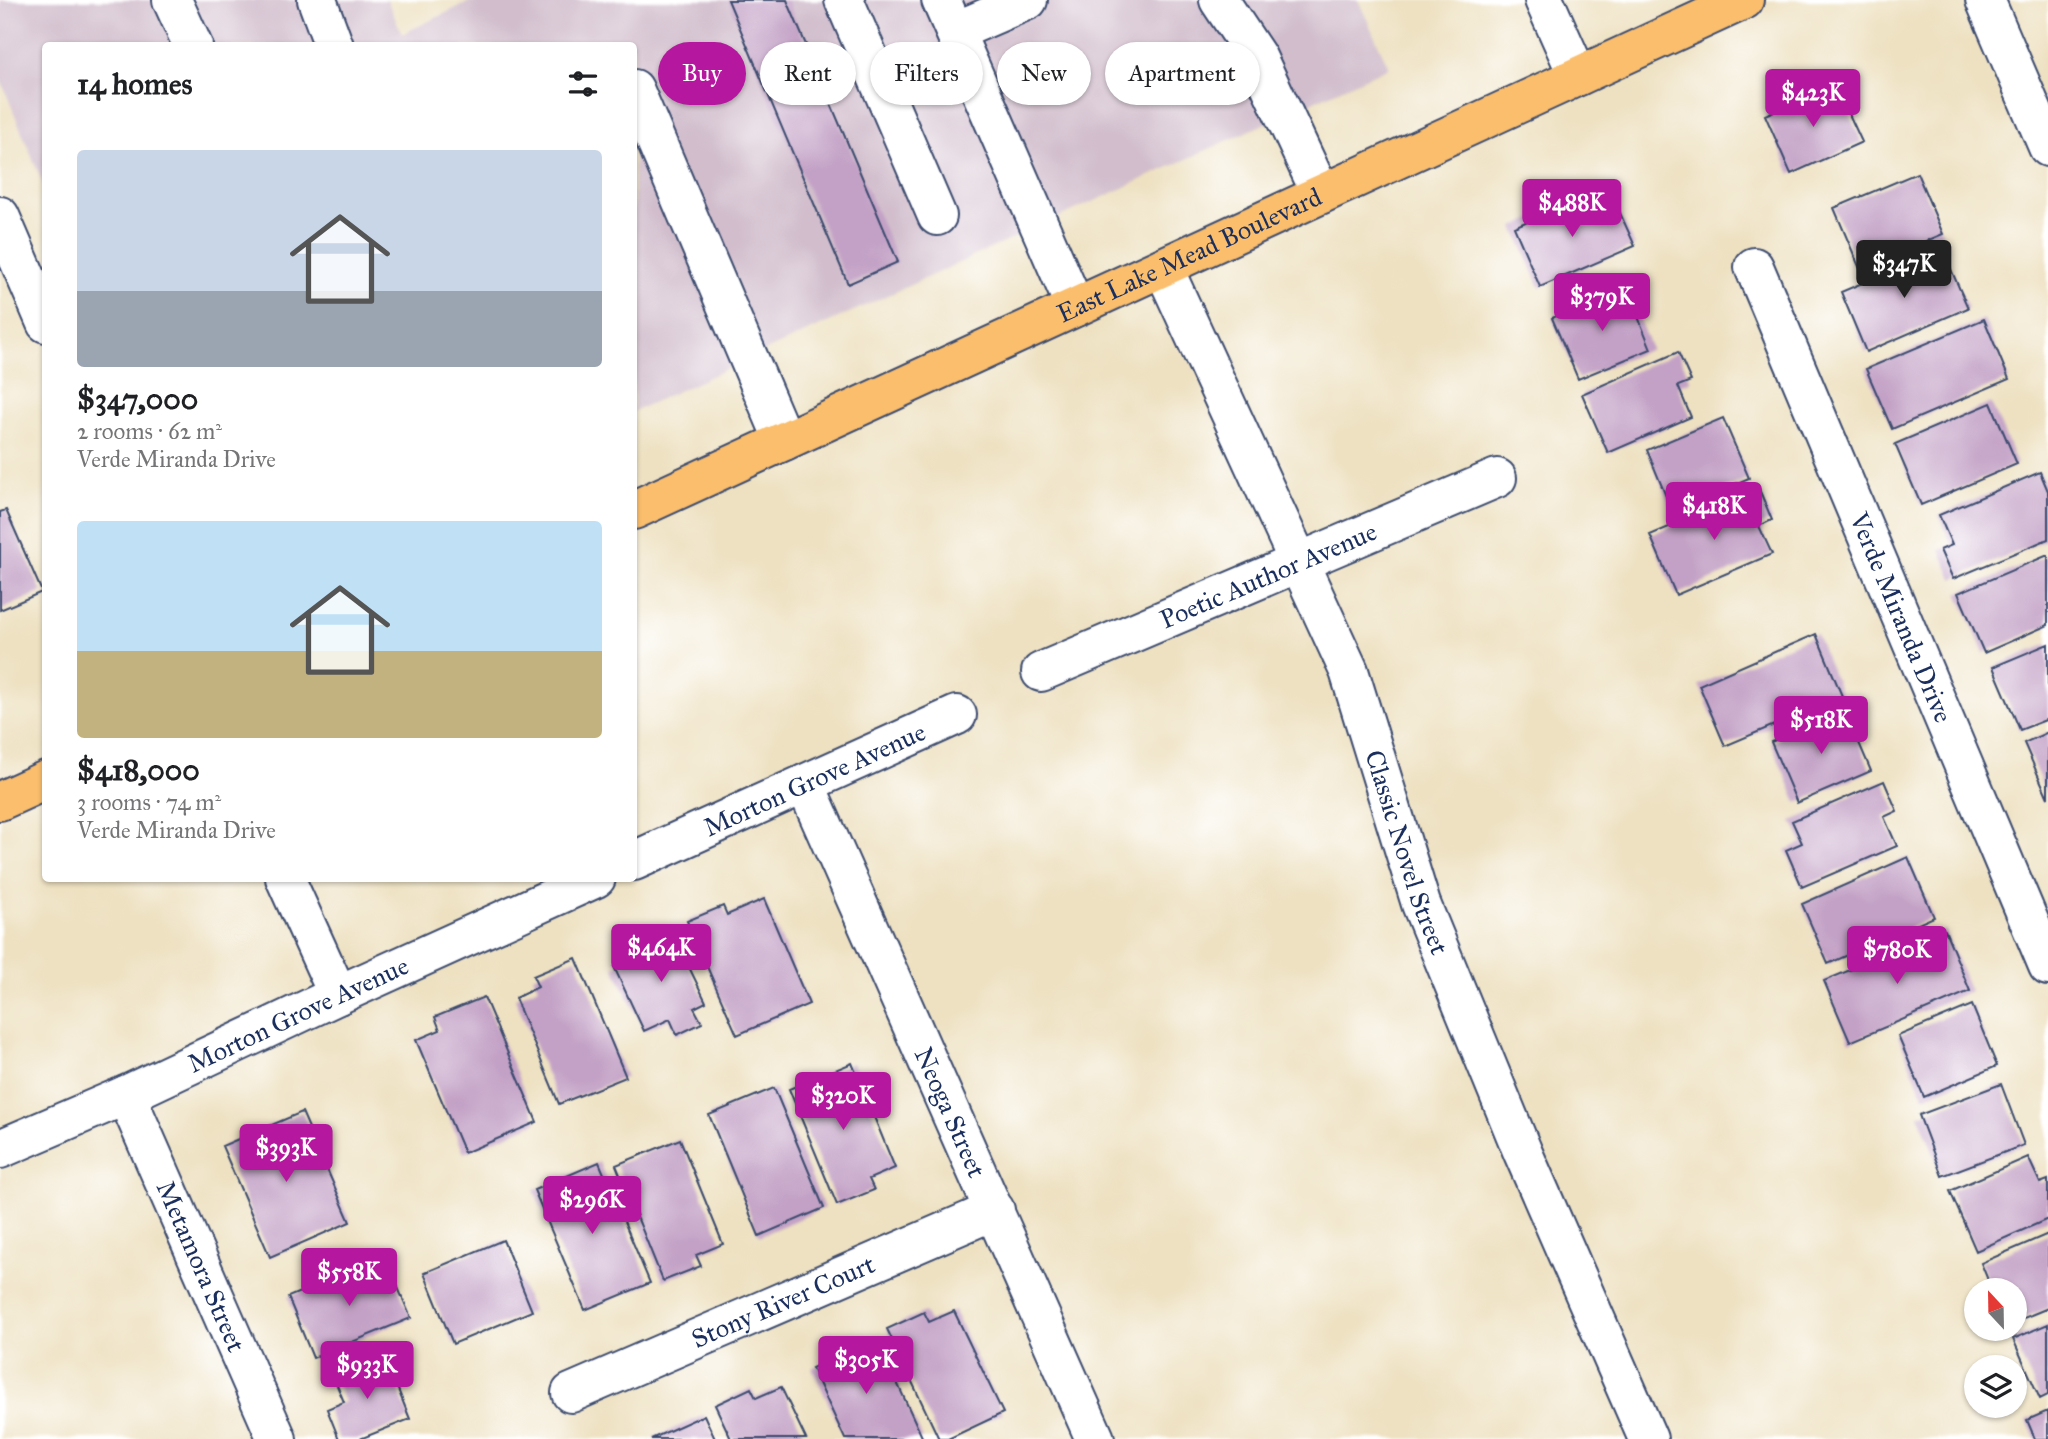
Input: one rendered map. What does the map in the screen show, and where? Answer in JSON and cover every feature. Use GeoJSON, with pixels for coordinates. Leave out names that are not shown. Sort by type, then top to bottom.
{"type":"FeatureCollection","features":[{"type":"Feature","properties":{"kind":"main road","name":"East Lake Mead Boulevard"},"geometry":{"type":"LineString","coordinates":[[637,509],[1578,76],[1730,3]]}},
{"type":"Feature","properties":{"kind":"main road"},"geometry":{"type":"LineString","coordinates":[[0,801],[42,782]]}},
{"type":"Feature","properties":{"kind":"street"},"geometry":{"type":"LineString","coordinates":[[173,0],[191,42]]}},
{"type":"Feature","properties":{"kind":"street"},"geometry":{"type":"LineString","coordinates":[[317,0],[333,42]]}},
{"type":"Feature","properties":{"kind":"street"},"geometry":{"type":"LineString","coordinates":[[844,0],[937,216]]}},
{"type":"Feature","properties":{"kind":"street"},"geometry":{"type":"LineString","coordinates":[[1028,0],[948,15],[1074,307]]}},
{"type":"Feature","properties":{"kind":"street"},"geometry":{"type":"LineString","coordinates":[[1219,0],[1256,57],[1321,194]]}},
{"type":"Feature","properties":{"kind":"street"},"geometry":{"type":"LineString","coordinates":[[1544,0],[1578,76]]}},
{"type":"Feature","properties":{"kind":"street"},"geometry":{"type":"LineString","coordinates":[[1985,0],[2048,147]]}},
{"type":"Feature","properties":{"kind":"street"},"geometry":{"type":"LineString","coordinates":[[637,96],[784,441]]}},
{"type":"Feature","properties":{"kind":"street"},"geometry":{"type":"LineString","coordinates":[[0,216],[42,314]]}},
{"type":"Feature","properties":{"kind":"street","name":"Classic Novel Street"},"geometry":{"type":"LineString","coordinates":[[1163,267],[1349,671],[1421,904],[1523,1153],[1648,1439]]}},
{"type":"Feature","properties":{"kind":"street","name":"Verde Miranda Drive"},"geometry":{"type":"LineString","coordinates":[[1754,267],[2048,966]]}},
{"type":"Feature","properties":{"kind":"street","name":"Poetic Author Avenue"},"geometry":{"type":"LineString","coordinates":[[1041,672],[1497,478]]}},
{"type":"Feature","properties":{"kind":"street","name":"Morton Grove Avenue"},"geometry":{"type":"LineString","coordinates":[[637,860],[957,715]]}},
{"type":"Feature","properties":{"kind":"street","name":"Neoga Street"},"geometry":{"type":"LineString","coordinates":[[805,784],[1095,1439]]}},
{"type":"Feature","properties":{"kind":"street"},"geometry":{"type":"LineString","coordinates":[[287,882],[338,995]]}},
{"type":"Feature","properties":{"kind":"street","name":"Morton Grove Avenue"},"geometry":{"type":"LineString","coordinates":[[0,1149],[126,1096],[338,995],[587,882]]}},
{"type":"Feature","properties":{"kind":"street","name":"Metamora Street"},"geometry":{"type":"LineString","coordinates":[[126,1096],[277,1439]]}},
{"type":"Feature","properties":{"kind":"street","name":"Stony River Court"},"geometry":{"type":"LineString","coordinates":[[571,1392],[995,1210]]}},
{"type":"Feature","properties":{"kind":"shaded area"},"geometry":{"type":"Polygon","coordinates":[[[0,0],[387,0],[402,34],[473,0],[1358,0],[1389,67],[637,410],[637,42],[42,42],[42,182],[0,78],[0,0]]]}},
{"type":"Feature","properties":{"kind":"building"},"geometry":{"type":"Polygon","coordinates":[[[728,0],[787,0],[805,42],[760,42],[760,76],[728,0]]]}},
{"type":"Feature","properties":{"kind":"building"},"geometry":{"type":"Polygon","coordinates":[[[1835,84],[1862,142],[1791,174],[1765,115],[1835,84]]]}},
{"type":"Feature","properties":{"kind":"building"},"geometry":{"type":"Polygon","coordinates":[[[772,105],[831,105],[898,262],[848,284],[772,105]]]}},
{"type":"Feature","properties":{"kind":"building"},"geometry":{"type":"Polygon","coordinates":[[[1917,173],[1943,234],[1860,269],[1834,208],[1917,173]]]}},
{"type":"Feature","properties":{"kind":"building"},"geometry":{"type":"Polygon","coordinates":[[[1595,192],[1606,219],[1620,213],[1635,246],[1540,287],[1514,227],[1595,192]]]}},
{"type":"Feature","properties":{"kind":"building"},"geometry":{"type":"Polygon","coordinates":[[[1942,249],[1968,308],[1866,352],[1841,292],[1942,249]]]}},
{"type":"Feature","properties":{"kind":"building"},"geometry":{"type":"Polygon","coordinates":[[[1626,287],[1651,349],[1578,379],[1552,318],[1626,287]]]}},
{"type":"Feature","properties":{"kind":"building"},"geometry":{"type":"Polygon","coordinates":[[[1984,319],[2009,379],[1892,429],[1866,369],[1984,319]]]}},
{"type":"Feature","properties":{"kind":"building"},"geometry":{"type":"Polygon","coordinates":[[[1678,352],[1691,381],[1678,386],[1691,417],[1608,453],[1582,394],[1678,352]]]}},
{"type":"Feature","properties":{"kind":"building"},"geometry":{"type":"Polygon","coordinates":[[[1991,403],[2017,464],[1921,505],[1895,444],[1991,403]]]}},
{"type":"Feature","properties":{"kind":"building"},"geometry":{"type":"Polygon","coordinates":[[[1723,418],[1749,478],[1672,511],[1647,450],[1723,418]]]}},
{"type":"Feature","properties":{"kind":"building"},"geometry":{"type":"Polygon","coordinates":[[[2040,472],[2048,491],[2048,539],[1953,579],[1940,550],[1952,545],[1939,515],[2040,472]]]}},
{"type":"Feature","properties":{"kind":"building"},"geometry":{"type":"Polygon","coordinates":[[[1759,489],[1772,520],[1759,526],[1772,554],[1676,595],[1650,535],[1759,489]]]}},
{"type":"Feature","properties":{"kind":"building"},"geometry":{"type":"Polygon","coordinates":[[[6,510],[42,592],[0,610],[0,512],[6,510]]]}},
{"type":"Feature","properties":{"kind":"building"},"geometry":{"type":"Polygon","coordinates":[[[2048,555],[2048,625],[1984,653],[1958,593],[2048,555]]]}},
{"type":"Feature","properties":{"kind":"building"},"geometry":{"type":"Polygon","coordinates":[[[1816,634],[1842,696],[1725,746],[1699,685],[1816,634]]]}},
{"type":"Feature","properties":{"kind":"building"},"geometry":{"type":"Polygon","coordinates":[[[2048,644],[2048,719],[2020,730],[1993,667],[2048,644]]]}},
{"type":"Feature","properties":{"kind":"building"},"geometry":{"type":"Polygon","coordinates":[[[1845,710],[1871,771],[1797,803],[1771,742],[1845,710]]]}},
{"type":"Feature","properties":{"kind":"building"},"geometry":{"type":"Polygon","coordinates":[[[2048,732],[2048,798],[2024,743],[2048,732]]]}},
{"type":"Feature","properties":{"kind":"building"},"geometry":{"type":"Polygon","coordinates":[[[1884,781],[1897,811],[1884,817],[1897,846],[1802,887],[1786,850],[1802,843],[1792,821],[1884,781]]]}},
{"type":"Feature","properties":{"kind":"building"},"geometry":{"type":"Polygon","coordinates":[[[1908,857],[1934,917],[1828,964],[1802,904],[1908,857]]]}},
{"type":"Feature","properties":{"kind":"building"},"geometry":{"type":"Polygon","coordinates":[[[764,899],[809,1004],[737,1035],[687,921],[723,906],[727,915],[764,899]]]}},
{"type":"Feature","properties":{"kind":"building"},"geometry":{"type":"Polygon","coordinates":[[[670,928],[706,1002],[694,1008],[702,1023],[677,1035],[670,1019],[644,1031],[614,967],[636,956],[632,945],[670,928]]]}},
{"type":"Feature","properties":{"kind":"building"},"geometry":{"type":"Polygon","coordinates":[[[1945,930],[1970,991],[1850,1042],[1824,981],[1945,930]]]}},
{"type":"Feature","properties":{"kind":"building"},"geometry":{"type":"Polygon","coordinates":[[[576,958],[626,1077],[559,1104],[515,998],[538,987],[533,976],[576,958]]]}},
{"type":"Feature","properties":{"kind":"building"},"geometry":{"type":"Polygon","coordinates":[[[484,997],[537,1122],[464,1153],[416,1040],[440,1030],[435,1017],[484,997]]]}},
{"type":"Feature","properties":{"kind":"building"},"geometry":{"type":"Polygon","coordinates":[[[1972,1005],[1997,1066],[1924,1097],[1898,1036],[1972,1005]]]}},
{"type":"Feature","properties":{"kind":"building"},"geometry":{"type":"Polygon","coordinates":[[[852,1063],[895,1168],[869,1179],[874,1190],[837,1205],[789,1089],[852,1063]]]}},
{"type":"Feature","properties":{"kind":"building"},"geometry":{"type":"Polygon","coordinates":[[[2001,1084],[2024,1145],[1942,1176],[1919,1115],[2001,1084]]]}},
{"type":"Feature","properties":{"kind":"building"},"geometry":{"type":"Polygon","coordinates":[[[774,1088],[824,1208],[759,1236],[709,1115],[774,1088]]]}},
{"type":"Feature","properties":{"kind":"building"},"geometry":{"type":"Polygon","coordinates":[[[302,1112],[350,1222],[270,1257],[222,1146],[302,1112]]]}},
{"type":"Feature","properties":{"kind":"building"},"geometry":{"type":"Polygon","coordinates":[[[680,1139],[723,1244],[696,1255],[701,1266],[663,1281],[616,1165],[680,1139]]]}},
{"type":"Feature","properties":{"kind":"building"},"geometry":{"type":"Polygon","coordinates":[[[2028,1157],[2040,1183],[2048,1180],[2048,1219],[1976,1251],[1950,1191],[2028,1157]]]}},
{"type":"Feature","properties":{"kind":"building"},"geometry":{"type":"Polygon","coordinates":[[[599,1162],[650,1283],[585,1310],[534,1190],[599,1162]]]}},
{"type":"Feature","properties":{"kind":"building"},"geometry":{"type":"Polygon","coordinates":[[[2048,1234],[2048,1308],[2027,1317],[2027,1278],[1987,1278],[1981,1263],[2048,1234]]]}},
{"type":"Feature","properties":{"kind":"building"},"geometry":{"type":"Polygon","coordinates":[[[503,1240],[532,1311],[453,1344],[424,1273],[503,1240]]]}},
{"type":"Feature","properties":{"kind":"building"},"geometry":{"type":"Polygon","coordinates":[[[385,1257],[411,1318],[313,1358],[288,1297],[385,1257]]]}},
{"type":"Feature","properties":{"kind":"building"},"geometry":{"type":"Polygon","coordinates":[[[954,1311],[1003,1413],[948,1439],[939,1439],[887,1329],[924,1312],[929,1322],[954,1311]]]}},
{"type":"Feature","properties":{"kind":"building"},"geometry":{"type":"Polygon","coordinates":[[[2048,1324],[2048,1395],[2040,1399],[2027,1370],[2027,1355],[2020,1355],[2014,1341],[2027,1341],[2027,1333],[2048,1324]]]}},
{"type":"Feature","properties":{"kind":"building"},"geometry":{"type":"Polygon","coordinates":[[[877,1339],[923,1439],[845,1439],[812,1368],[877,1339]]]}},
{"type":"Feature","properties":{"kind":"building"},"geometry":{"type":"Polygon","coordinates":[[[384,1355],[410,1419],[360,1439],[339,1439],[327,1409],[344,1402],[333,1376],[384,1355]]]}},
{"type":"Feature","properties":{"kind":"building"},"geometry":{"type":"Polygon","coordinates":[[[781,1387],[806,1439],[731,1439],[715,1405],[751,1388],[756,1398],[781,1387]]]}},
{"type":"Feature","properties":{"kind":"building"},"geometry":{"type":"Polygon","coordinates":[[[2048,1411],[2048,1439],[2035,1439],[2027,1420],[2048,1411]]]}},
{"type":"Feature","properties":{"kind":"building"},"geometry":{"type":"Polygon","coordinates":[[[704,1415],[715,1439],[651,1439],[704,1415]]]}}]}
